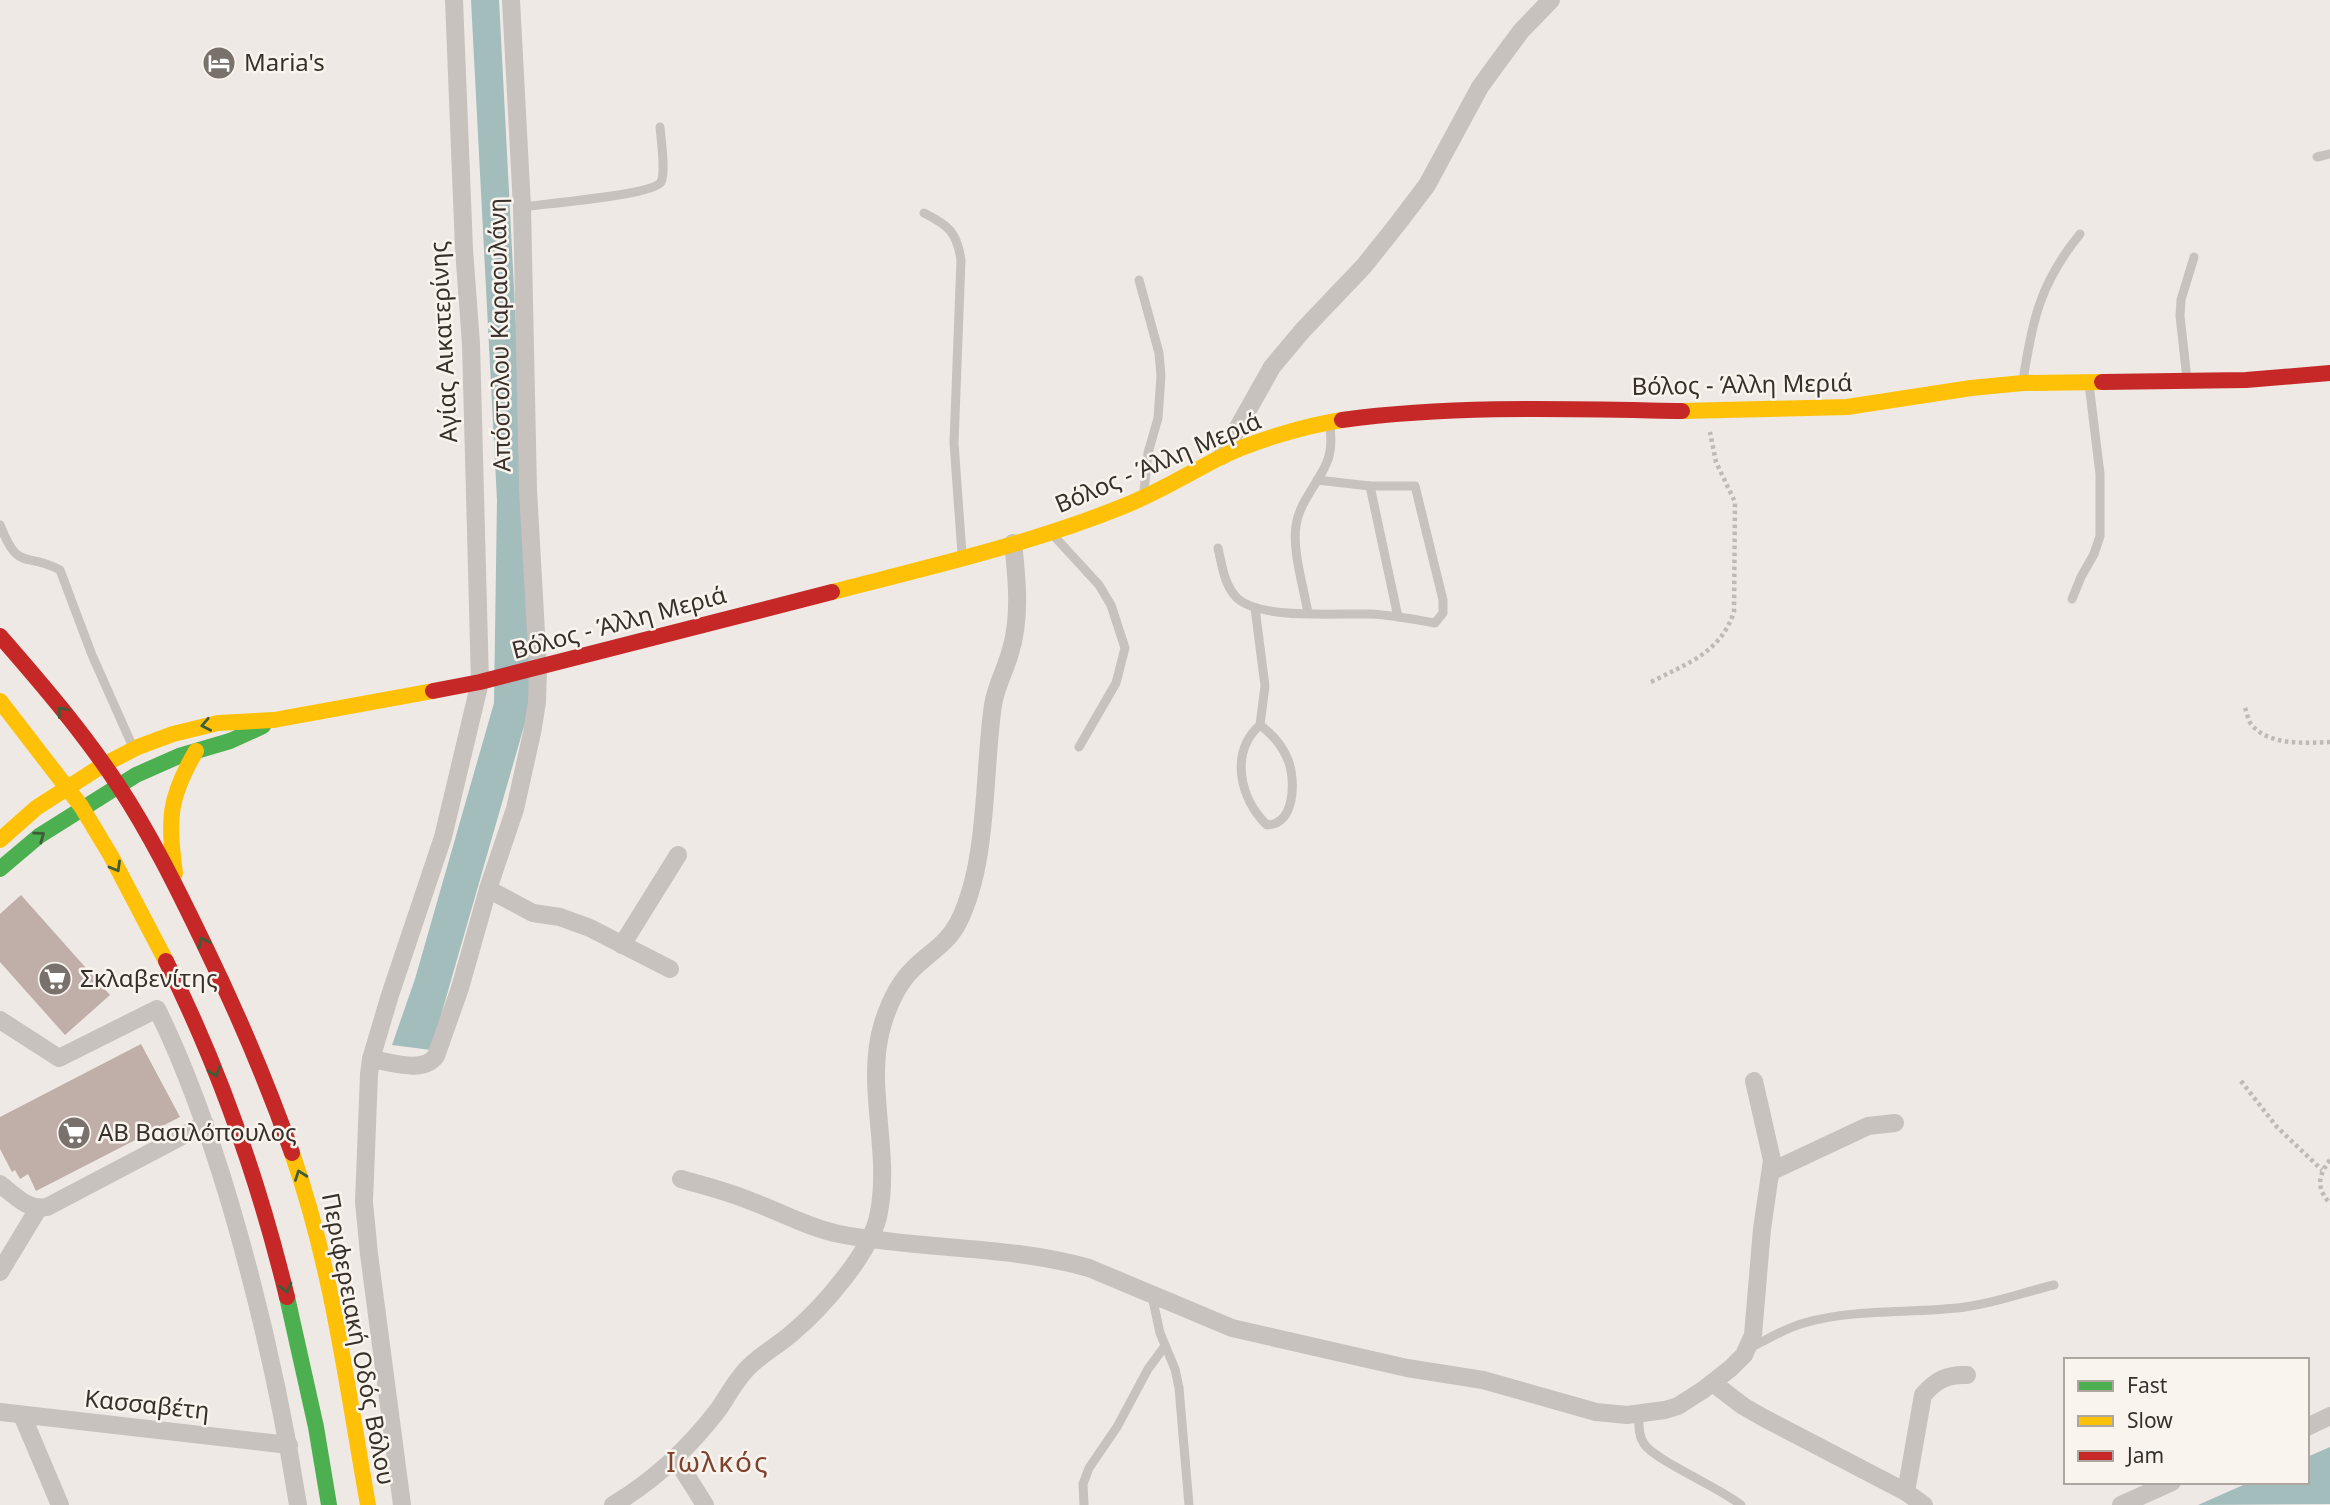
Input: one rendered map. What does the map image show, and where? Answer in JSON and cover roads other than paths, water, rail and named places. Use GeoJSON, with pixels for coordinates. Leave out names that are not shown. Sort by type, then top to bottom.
{"type":"FeatureCollection","features":[{"type":"Feature","properties":{"kind":"main road","name":"Βόλος - Άλλη Μεριά"},"geometry":{"type":"LineString","coordinates":[[0,840],[36,808],[103,765],[134,749],[199,726],[274,720],[480,682],[963,558],[1051,532],[1125,506],[1222,456],[1330,422],[1394,413],[1558,409],[1707,411],[1847,407],[2023,383],[2287,378],[2330,373]]}},
{"type":"Feature","properties":{"kind":"main road","name":"Περιφερειακή Οδός Βόλου"},"geometry":{"type":"LineString","coordinates":[[0,636],[118,786],[176,887],[249,1041],[303,1184],[318,1238],[346,1369],[368,1505]]}},
{"type":"Feature","properties":{"kind":"main road"},"geometry":{"type":"LineString","coordinates":[[0,701],[82,808],[167,960],[212,1063],[275,1249],[299,1339],[329,1505]]}},
{"type":"Feature","properties":{"kind":"main road","name":"Βόλος - Άλλη Μεριά"},"geometry":{"type":"LineString","coordinates":[[0,869],[39,836],[118,786],[166,761],[243,736],[274,720]]}},
{"type":"Feature","properties":{"kind":"main road"},"geometry":{"type":"LineString","coordinates":[[176,887],[169,815],[176,788],[196,751]]}},
{"type":"Feature","properties":{"kind":"street","name":"Αγίας Αικατερίνης"},"geometry":{"type":"LineString","coordinates":[[402,1505],[369,1254],[365,1202],[365,1153],[372,1059],[390,995],[443,838],[480,682],[471,344],[464,249],[454,0]]}},
{"type":"Feature","properties":{"kind":"street","name":"Απόστολου Καραουλάνη"},"geometry":{"type":"LineString","coordinates":[[372,1059],[421,1066],[435,1058],[460,988],[488,889],[515,809],[532,733],[538,668],[528,490],[522,207],[511,0]]}},
{"type":"Feature","properties":{"kind":"street"},"geometry":{"type":"LineString","coordinates":[[1222,456],[1272,367],[1364,266],[1413,204],[1427,185],[1480,88],[1521,31],[1550,0]]}},
{"type":"Feature","properties":{"kind":"street"},"geometry":{"type":"LineString","coordinates":[[613,1505],[634,1493],[676,1459],[716,1412],[745,1371],[803,1323],[858,1259],[871,1239],[879,1212],[883,1183],[883,1150],[876,1083],[877,1041],[887,1011],[903,981],[913,968],[946,942],[956,927],[974,879],[993,705],[997,686],[1010,654],[1014,630],[1017,586],[1013,544]]}},
{"type":"Feature","properties":{"kind":"street"},"geometry":{"type":"LineString","coordinates":[[622,945],[678,855]]}},
{"type":"Feature","properties":{"kind":"street"},"geometry":{"type":"LineString","coordinates":[[488,889],[533,913],[565,919],[670,969]]}},
{"type":"Feature","properties":{"kind":"street"},"geometry":{"type":"LineString","coordinates":[[0,1020],[59,1058],[157,1009],[182,1061],[205,1124],[253,1284],[289,1445],[299,1505]]}},
{"type":"Feature","properties":{"kind":"street"},"geometry":{"type":"LineString","coordinates":[[681,1179],[750,1200],[825,1230],[871,1239],[1065,1261],[1089,1268],[1232,1328],[1407,1368],[1483,1380],[1587,1410],[1639,1415],[1678,1406],[1713,1383],[1739,1360],[1748,1348],[1752,1335],[1762,1230],[1772,1171],[1769,1144],[1754,1081]]}},
{"type":"Feature","properties":{"kind":"street"},"geometry":{"type":"LineString","coordinates":[[1772,1171],[1868,1126],[1895,1123]]}},
{"type":"Feature","properties":{"kind":"street"},"geometry":{"type":"LineString","coordinates":[[0,1184],[37,1209],[47,1207],[205,1124]]}},
{"type":"Feature","properties":{"kind":"street"},"geometry":{"type":"LineString","coordinates":[[0,1272],[37,1209]]}},
{"type":"Feature","properties":{"kind":"street"},"geometry":{"type":"LineString","coordinates":[[1906,1492],[1923,1395],[1946,1376],[1967,1375]]}},
{"type":"Feature","properties":{"kind":"street"},"geometry":{"type":"LineString","coordinates":[[1713,1383],[1764,1419],[1906,1492],[1924,1505]]}},
{"type":"Feature","properties":{"kind":"street","name":"Κασσαβέτη"},"geometry":{"type":"LineString","coordinates":[[0,1412],[289,1445]]}},
{"type":"Feature","properties":{"kind":"street"},"geometry":{"type":"LineString","coordinates":[[22,1415],[60,1505]]}},
{"type":"Feature","properties":{"kind":"street"},"geometry":{"type":"LineString","coordinates":[[2309,1426],[2330,1416]]}},
{"type":"Feature","properties":{"kind":"street"},"geometry":{"type":"LineString","coordinates":[[676,1459],[705,1505]]}},
{"type":"Feature","properties":{"kind":"street"},"geometry":{"type":"LineString","coordinates":[[2121,1505],[2168,1484]]}},
{"type":"Feature","properties":{"kind":"lane"},"geometry":{"type":"LineString","coordinates":[[522,207],[655,188],[660,184],[663,175],[660,127]]}},
{"type":"Feature","properties":{"kind":"lane"},"geometry":{"type":"LineString","coordinates":[[2317,157],[2330,154]]}},
{"type":"Feature","properties":{"kind":"lane"},"geometry":{"type":"LineString","coordinates":[[924,213],[946,224],[959,245],[961,260],[954,443],[963,558]]}},
{"type":"Feature","properties":{"kind":"lane"},"geometry":{"type":"LineString","coordinates":[[2023,383],[2030,330],[2042,296],[2080,234]]}},
{"type":"Feature","properties":{"kind":"lane"},"geometry":{"type":"LineString","coordinates":[[2188,381],[2180,316],[2181,300],[2194,257]]}},
{"type":"Feature","properties":{"kind":"lane"},"geometry":{"type":"LineString","coordinates":[[1139,280],[1158,353],[1161,376],[1158,418],[1148,453],[1143,497]]}},
{"type":"Feature","properties":{"kind":"lane"},"geometry":{"type":"LineString","coordinates":[[2072,599],[2095,554],[2100,536],[2100,474],[2089,383]]}},
{"type":"Feature","properties":{"kind":"lane"},"geometry":{"type":"LineString","coordinates":[[1308,613],[1295,537],[1296,524],[1327,463],[1331,446],[1330,422]]}},
{"type":"Feature","properties":{"kind":"lane"},"geometry":{"type":"LineString","coordinates":[[1218,548],[1228,587],[1239,600],[1255,608],[1285,613],[1398,617],[1435,622],[1440,619],[1443,613],[1441,583],[1415,486],[1370,486],[1317,480]]}},
{"type":"Feature","properties":{"kind":"lane"},"geometry":{"type":"LineString","coordinates":[[1370,486],[1398,617]]}},
{"type":"Feature","properties":{"kind":"lane"},"geometry":{"type":"LineString","coordinates":[[0,525],[7,543],[18,557],[51,565],[60,570],[92,655],[134,749]]}},
{"type":"Feature","properties":{"kind":"lane"},"geometry":{"type":"LineString","coordinates":[[1051,532],[1099,585],[1111,605],[1125,648],[1116,683],[1079,747]]}},
{"type":"Feature","properties":{"kind":"lane"},"geometry":{"type":"LineString","coordinates":[[1255,608],[1265,686],[1261,725],[1247,743],[1241,767],[1242,779],[1244,792],[1257,816],[1267,825],[1274,825],[1280,823],[1287,811],[1291,798],[1291,772],[1282,749],[1261,725]]}},
{"type":"Feature","properties":{"kind":"lane"},"geometry":{"type":"LineString","coordinates":[[1748,1348],[1818,1319],[1965,1307],[1990,1303],[2054,1284]]}},
{"type":"Feature","properties":{"kind":"lane"},"geometry":{"type":"LineString","coordinates":[[1152,1296],[1160,1334],[1175,1369],[1179,1388],[1188,1505]]}},
{"type":"Feature","properties":{"kind":"lane"},"geometry":{"type":"LineString","coordinates":[[1084,1505],[1083,1484],[1089,1468],[1117,1427],[1148,1369],[1165,1346]]}},
{"type":"Feature","properties":{"kind":"lane"},"geometry":{"type":"LineString","coordinates":[[1639,1415],[1644,1446],[1663,1460],[1722,1490],[1741,1505]]}},
{"type":"Feature","properties":{"kind":"water"},"geometry":{"type":"Polygon","coordinates":[[[471,0],[499,0],[525,499],[531,702],[431,1050],[392,1045],[415,979],[494,703],[497,500],[471,0]]]}},
{"type":"Feature","properties":{"kind":"water"},"geometry":{"type":"Polygon","coordinates":[[[2330,1447],[2330,1504],[2198,1505],[2245,1484],[2309,1484],[2309,1456],[2330,1447]]]}},
{"type":"Feature","properties":{"kind":"place","name":"Maria's"},"geometry":{"type":"Point","coordinates":[219,63]}},
{"type":"Feature","properties":{"kind":"place","name":"Σκλαβενίτης"},"geometry":{"type":"Point","coordinates":[55,979]}},
{"type":"Feature","properties":{"kind":"place","name":"ΑΒ Βασιλόπουλος"},"geometry":{"type":"Point","coordinates":[74,1133]}},
{"type":"Feature","properties":{"kind":"district","name":"Ιωλκός"},"geometry":{"type":"Point","coordinates":[718,1462]}}]}
